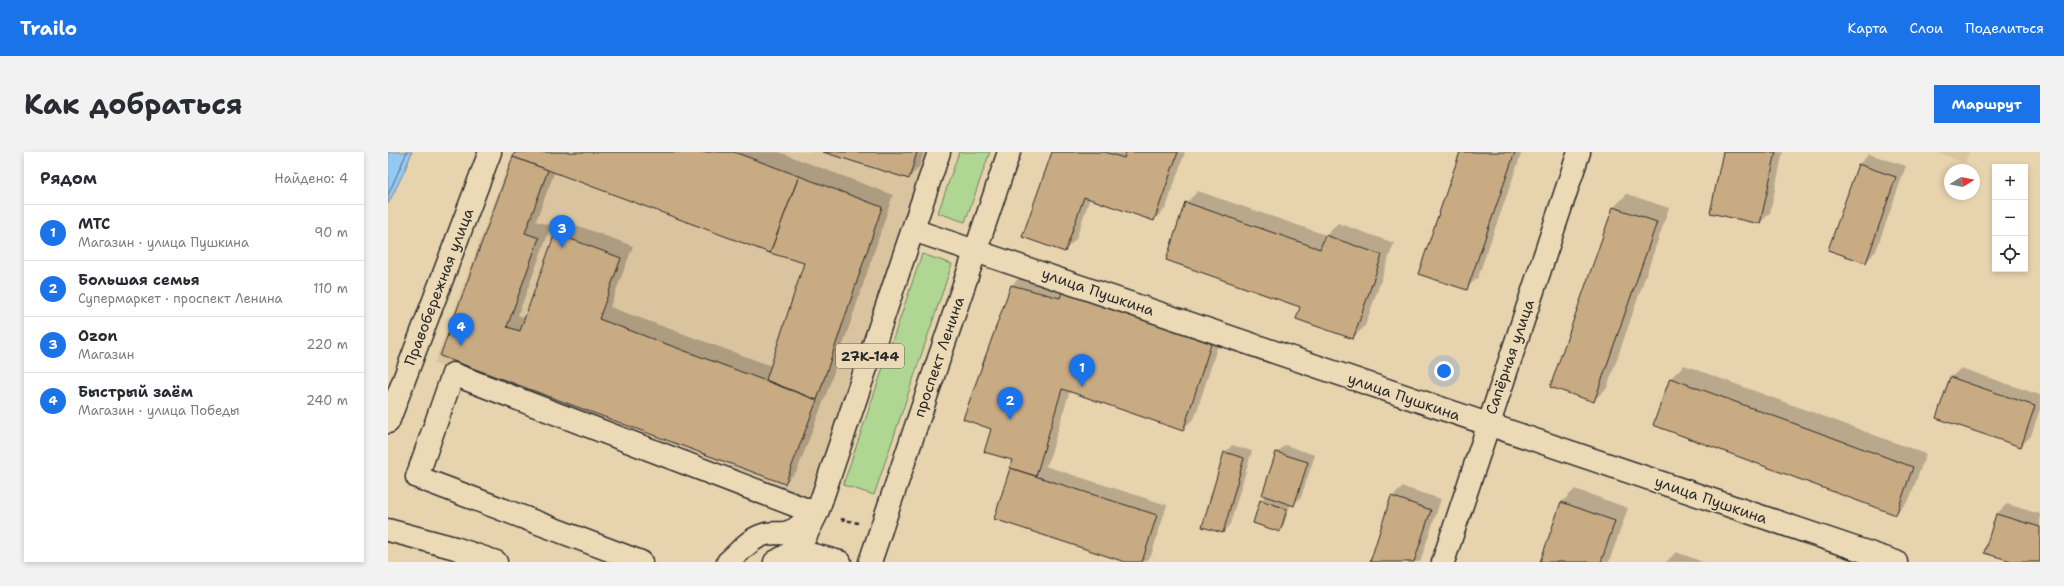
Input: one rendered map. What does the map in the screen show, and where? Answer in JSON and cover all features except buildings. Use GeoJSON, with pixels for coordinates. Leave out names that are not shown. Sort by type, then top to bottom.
{"type":"FeatureCollection","features":[{"type":"Feature","properties":{"kind":"street","name":"Правобережная улица"},"geometry":{"type":"LineString","coordinates":[[388,422],[490,152]]}},
{"type":"Feature","properties":{"kind":"street","name":"27К-144"},"geometry":{"type":"LineString","coordinates":[[782,558],[805,537],[817,513],[939,152]]}},
{"type":"Feature","properties":{"kind":"street","name":"проспект Ленина"},"geometry":{"type":"LineString","coordinates":[[870,562],[1009,152]]}},
{"type":"Feature","properties":{"kind":"street","name":"Сапёрная улица"},"geometry":{"type":"LineString","coordinates":[[1443,562],[1487,425],[1579,152]]}},
{"type":"Feature","properties":{"kind":"street","name":"улица Пушкина"},"geometry":{"type":"LineString","coordinates":[[913,230],[1896,562]]}},
{"type":"Feature","properties":{"kind":"street"},"geometry":{"type":"LineString","coordinates":[[641,562],[417,477],[453,374],[810,511],[807,519],[797,527],[786,533],[763,534],[750,542],[728,562]]}},
{"type":"Feature","properties":{"kind":"street"},"geometry":{"type":"LineString","coordinates":[[388,530],[455,548],[496,562]]}},
{"type":"Feature","properties":{"kind":"street"},"geometry":{"type":"LineString","coordinates":[[782,558],[814,555],[840,562]]}},
{"type":"Feature","properties":{"kind":"path"},"geometry":{"type":"LineString","coordinates":[[817,513],[881,529]]}},
{"type":"Feature","properties":{"kind":"shaded area"},"geometry":{"type":"Polygon","coordinates":[[[513,152],[927,152],[814,508],[434,364],[513,152]]]}},
{"type":"Feature","properties":{"kind":"shaded area"},"geometry":{"type":"Polygon","coordinates":[[[1937,152],[1969,152],[1965,163],[1937,152]]]}},
{"type":"Feature","properties":{"kind":"green space"},"geometry":{"type":"Polygon","coordinates":[[[959,152],[990,152],[965,222],[938,213],[959,152]]]}},
{"type":"Feature","properties":{"kind":"green space"},"geometry":{"type":"Polygon","coordinates":[[[922,254],[952,264],[874,495],[843,485],[922,254]]]}},
{"type":"Feature","properties":{"kind":"water"},"geometry":{"type":"Polygon","coordinates":[[[388,152],[412,152],[388,204],[388,152]]]}},
{"type":"Feature","properties":{"kind":"place","name":"Ozon"},"geometry":{"type":"Point","coordinates":[562,248]}},
{"type":"Feature","properties":{"kind":"place","name":"Быстрый заём"},"geometry":{"type":"Point","coordinates":[461,346]}},
{"type":"Feature","properties":{"kind":"place","name":"МТС"},"geometry":{"type":"Point","coordinates":[1082,387]}},
{"type":"Feature","properties":{"kind":"place","name":"Большая семья"},"geometry":{"type":"Point","coordinates":[1010,420]}}]}
